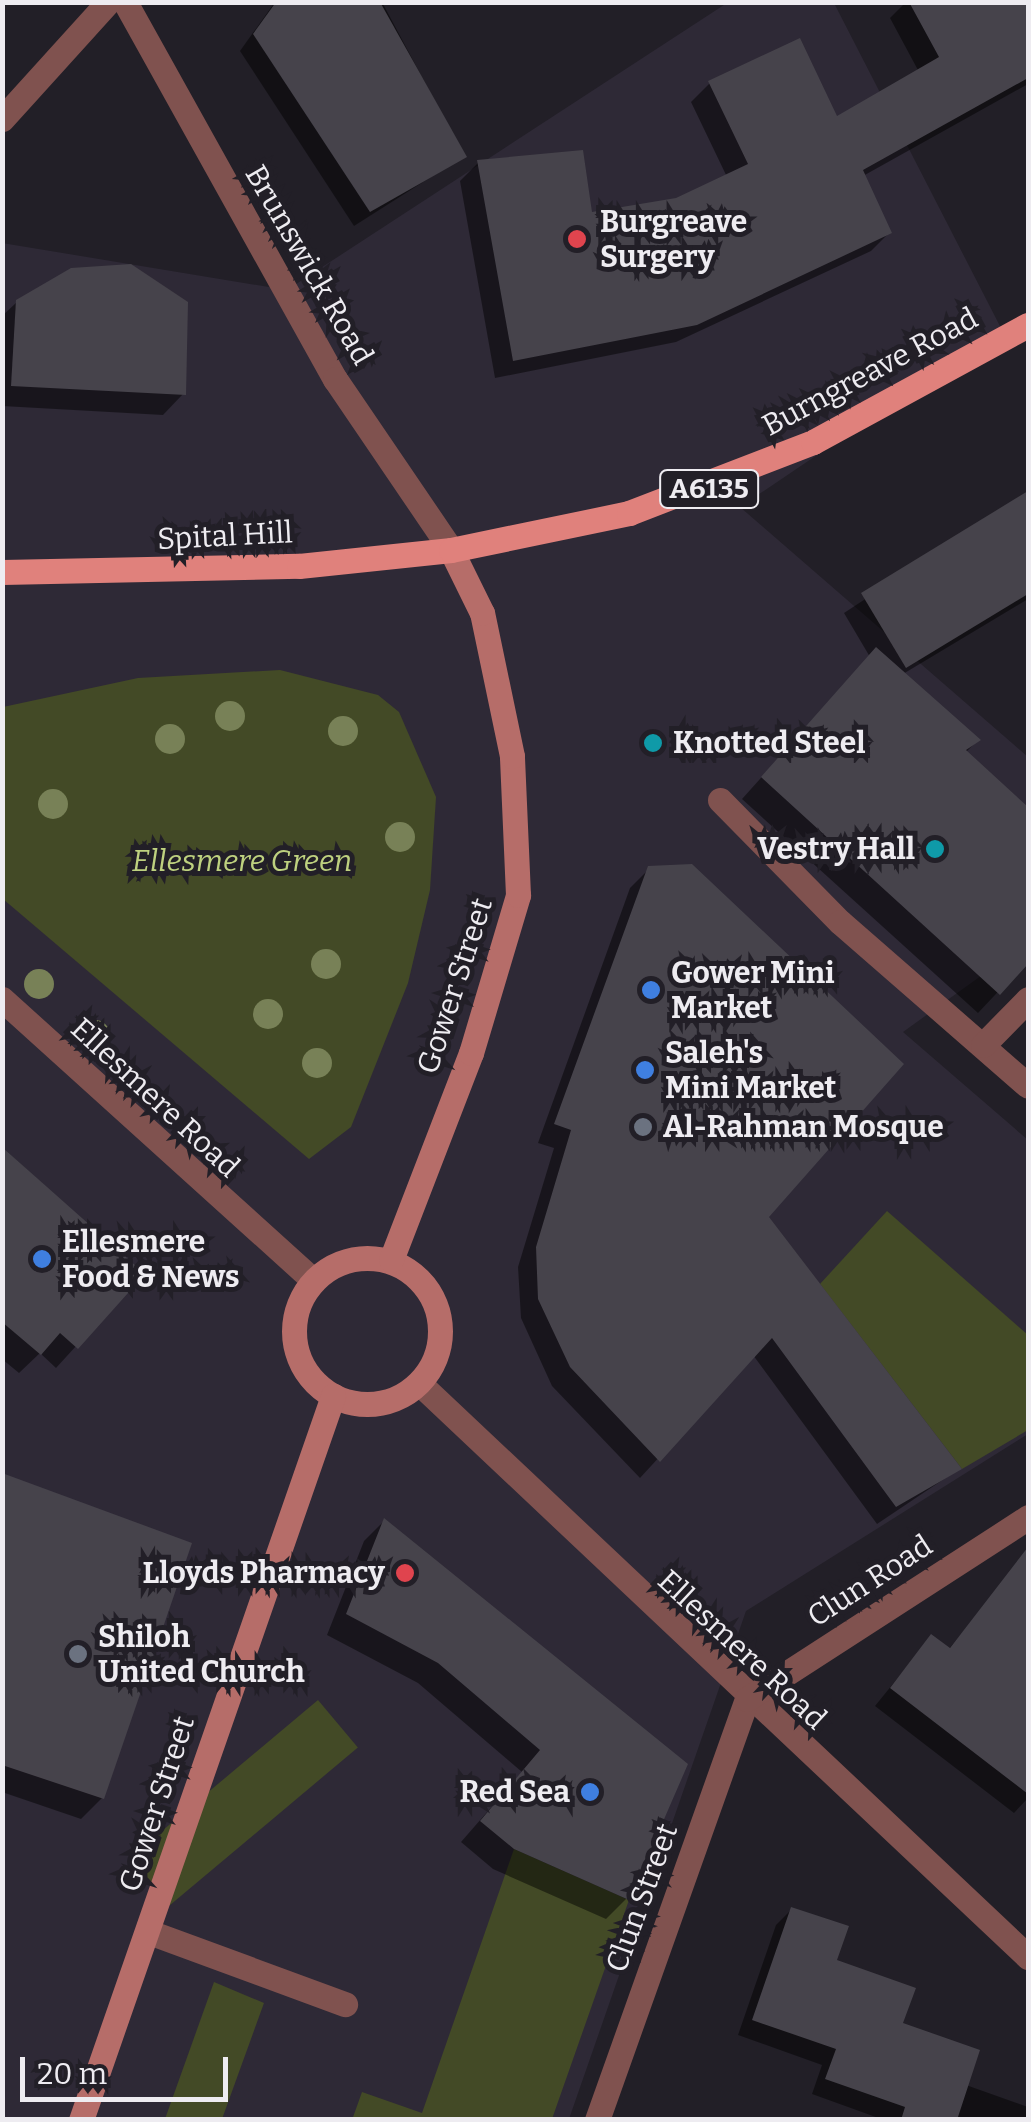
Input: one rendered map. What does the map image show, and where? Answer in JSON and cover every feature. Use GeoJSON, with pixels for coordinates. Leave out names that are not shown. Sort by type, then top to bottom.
{"type":"FeatureCollection","features":[{"type":"Feature","properties":{"kind":"main road","name":"Burngreave Road"},"geometry":{"type":"LineString","coordinates":[[451,550],[720,485],[1028,325]]}},
{"type":"Feature","properties":{"kind":"main road","name":"Spital Hill"},"geometry":{"type":"LineString","coordinates":[[2,572],[201,572],[451,550]]}},
{"type":"Feature","properties":{"kind":"main road","name":"Gower Street"},"geometry":{"type":"LineString","coordinates":[[391,1260],[471,1053],[518,895],[512,756],[482,613],[451,550]]}},
{"type":"Feature","properties":{"kind":"main road"},"geometry":{"type":"LineString","coordinates":[[363,1256],[391,1260],[427,1286],[438,1309],[441,1334],[419,1382],[378,1404],[333,1396],[312,1380],[293,1330],[312,1280],[363,1256]]}},
{"type":"Feature","properties":{"kind":"main road","name":"Gower Street"},"geometry":{"type":"LineString","coordinates":[[81,2120],[333,1396]]}},
{"type":"Feature","properties":{"kind":"street"},"geometry":{"type":"LineString","coordinates":[[2,119],[108,2]]}},
{"type":"Feature","properties":{"kind":"street","name":"Brunswick Road"},"geometry":{"type":"LineString","coordinates":[[124,2],[335,379],[451,550]]}},
{"type":"Feature","properties":{"kind":"street"},"geometry":{"type":"LineString","coordinates":[[720,800],[1028,1086]]}},
{"type":"Feature","properties":{"kind":"street","name":"Ellesmere Road"},"geometry":{"type":"LineString","coordinates":[[2,999],[312,1280]]}},
{"type":"Feature","properties":{"kind":"street"},"geometry":{"type":"LineString","coordinates":[[983,1046],[1028,1000]]}},
{"type":"Feature","properties":{"kind":"street","name":"Ellesmere Road"},"geometry":{"type":"LineString","coordinates":[[419,1382],[747,1699],[1028,1958]]}},
{"type":"Feature","properties":{"kind":"street","name":"Clun Road"},"geometry":{"type":"LineString","coordinates":[[747,1699],[1028,1517]]}},
{"type":"Feature","properties":{"kind":"street","name":"Clun Street"},"geometry":{"type":"LineString","coordinates":[[597,2120],[747,1699]]}},
{"type":"Feature","properties":{"kind":"street"},"geometry":{"type":"LineString","coordinates":[[149,1932],[345,2004]]}},
{"type":"Feature","properties":{"kind":"shaded area"},"geometry":{"type":"Polygon","coordinates":[[[727,3],[834,3],[1002,330],[740,507],[1028,757],[1028,942],[903,1032],[1028,1140],[1028,1434],[746,1611],[569,2119],[3,2119],[2,243],[287,290],[727,3]]]}},
{"type":"Feature","properties":{"kind":"green space","name":"Ellesmere Green"},"geometry":{"type":"Polygon","coordinates":[[[280,670],[378,695],[399,712],[436,797],[430,890],[408,983],[351,1127],[309,1159],[3,899],[3,707],[138,678],[280,670]]]}},
{"type":"Feature","properties":{"kind":"green space"},"geometry":{"type":"Polygon","coordinates":[[[887,1211],[1028,1335],[1028,1430],[962,1469],[820,1284],[887,1211]]]}},
{"type":"Feature","properties":{"kind":"green space"},"geometry":{"type":"Polygon","coordinates":[[[318,1700],[358,1747],[169,1906],[129,1859],[318,1700]]]}},
{"type":"Feature","properties":{"kind":"green space"},"geometry":{"type":"Polygon","coordinates":[[[514,1849],[629,1900],[552,2119],[352,2120],[362,2092],[422,2113],[514,1849]]]}},
{"type":"Feature","properties":{"kind":"green space"},"geometry":{"type":"Polygon","coordinates":[[[214,1982],[264,2003],[222,2119],[165,2119],[214,1982]]]}},
{"type":"Feature","properties":{"kind":"building"},"geometry":{"type":"Polygon","coordinates":[[[276,2],[380,2],[467,157],[370,212],[253,34],[276,2]]]}},
{"type":"Feature","properties":{"kind":"building"},"geometry":{"type":"Polygon","coordinates":[[[909,2],[1028,2],[1028,78],[863,170],[892,233],[697,325],[513,361],[477,160],[583,150],[592,212],[676,198],[748,164],[708,81],[800,38],[837,116],[939,57],[909,2]]]}},
{"type":"Feature","properties":{"kind":"building"},"geometry":{"type":"Polygon","coordinates":[[[131,264],[188,302],[186,395],[11,386],[16,300],[71,268],[131,264]]]}},
{"type":"Feature","properties":{"kind":"building"},"geometry":{"type":"Polygon","coordinates":[[[1028,491],[1028,594],[906,668],[861,593],[1028,491]]]}},
{"type":"Feature","properties":{"kind":"building","name":"Vestry Hall"},"geometry":{"type":"Polygon","coordinates":[[[876,647],[981,740],[966,750],[1028,807],[1028,964],[1000,995],[761,777],[876,647]]]}},
{"type":"Feature","properties":{"kind":"building"},"geometry":{"type":"Polygon","coordinates":[[[692,864],[904,1064],[769,1217],[962,1469],[896,1507],[772,1338],[660,1462],[570,1367],[538,1299],[536,1247],[571,1130],[554,1124],[648,866],[692,864]]]}},
{"type":"Feature","properties":{"kind":"building"},"geometry":{"type":"Polygon","coordinates":[[[2,1147],[145,1274],[78,1349],[60,1333],[41,1355],[2,1322],[2,1147]]]}},
{"type":"Feature","properties":{"kind":"building","name":"Shiloh United Church"},"geometry":{"type":"Polygon","coordinates":[[[2,1473],[192,1543],[104,1799],[2,1765],[2,1473]]]}},
{"type":"Feature","properties":{"kind":"building"},"geometry":{"type":"Polygon","coordinates":[[[384,1518],[688,1764],[629,1900],[514,1849],[480,1821],[540,1750],[438,1663],[346,1614],[384,1518]]]}},
{"type":"Feature","properties":{"kind":"building"},"geometry":{"type":"Polygon","coordinates":[[[1028,1547],[1028,1794],[890,1688],[931,1634],[950,1648],[1028,1547]]]}},
{"type":"Feature","properties":{"kind":"building"},"geometry":{"type":"Polygon","coordinates":[[[791,1907],[849,1926],[837,1960],[916,1988],[903,2023],[980,2050],[957,2120],[901,2120],[905,2107],[825,2079],[836,2049],[752,2020],[791,1907]]]}},
{"type":"Feature","properties":{"kind":"place","name":"Burgreave Surgery"},"geometry":{"type":"Point","coordinates":[577,239]}},
{"type":"Feature","properties":{"kind":"place","name":"Knotted Steel"},"geometry":{"type":"Point","coordinates":[653,743]}},
{"type":"Feature","properties":{"kind":"place","name":"Vestry Hall"},"geometry":{"type":"Point","coordinates":[935,849]}},
{"type":"Feature","properties":{"kind":"place","name":"Gower Mini Market"},"geometry":{"type":"Point","coordinates":[651,990]}},
{"type":"Feature","properties":{"kind":"place","name":"Saleh's Mini Market"},"geometry":{"type":"Point","coordinates":[645,1070]}},
{"type":"Feature","properties":{"kind":"place","name":"Al-Rahman Mosque"},"geometry":{"type":"Point","coordinates":[643,1127]}},
{"type":"Feature","properties":{"kind":"place","name":"Ellesmere Food & News"},"geometry":{"type":"Point","coordinates":[42,1259]}},
{"type":"Feature","properties":{"kind":"place","name":"Lloyds Pharmacy"},"geometry":{"type":"Point","coordinates":[405,1573]}},
{"type":"Feature","properties":{"kind":"place","name":"Shiloh United Church"},"geometry":{"type":"Point","coordinates":[78,1654]}},
{"type":"Feature","properties":{"kind":"place","name":"Red Sea"},"geometry":{"type":"Point","coordinates":[590,1792]}}]}
